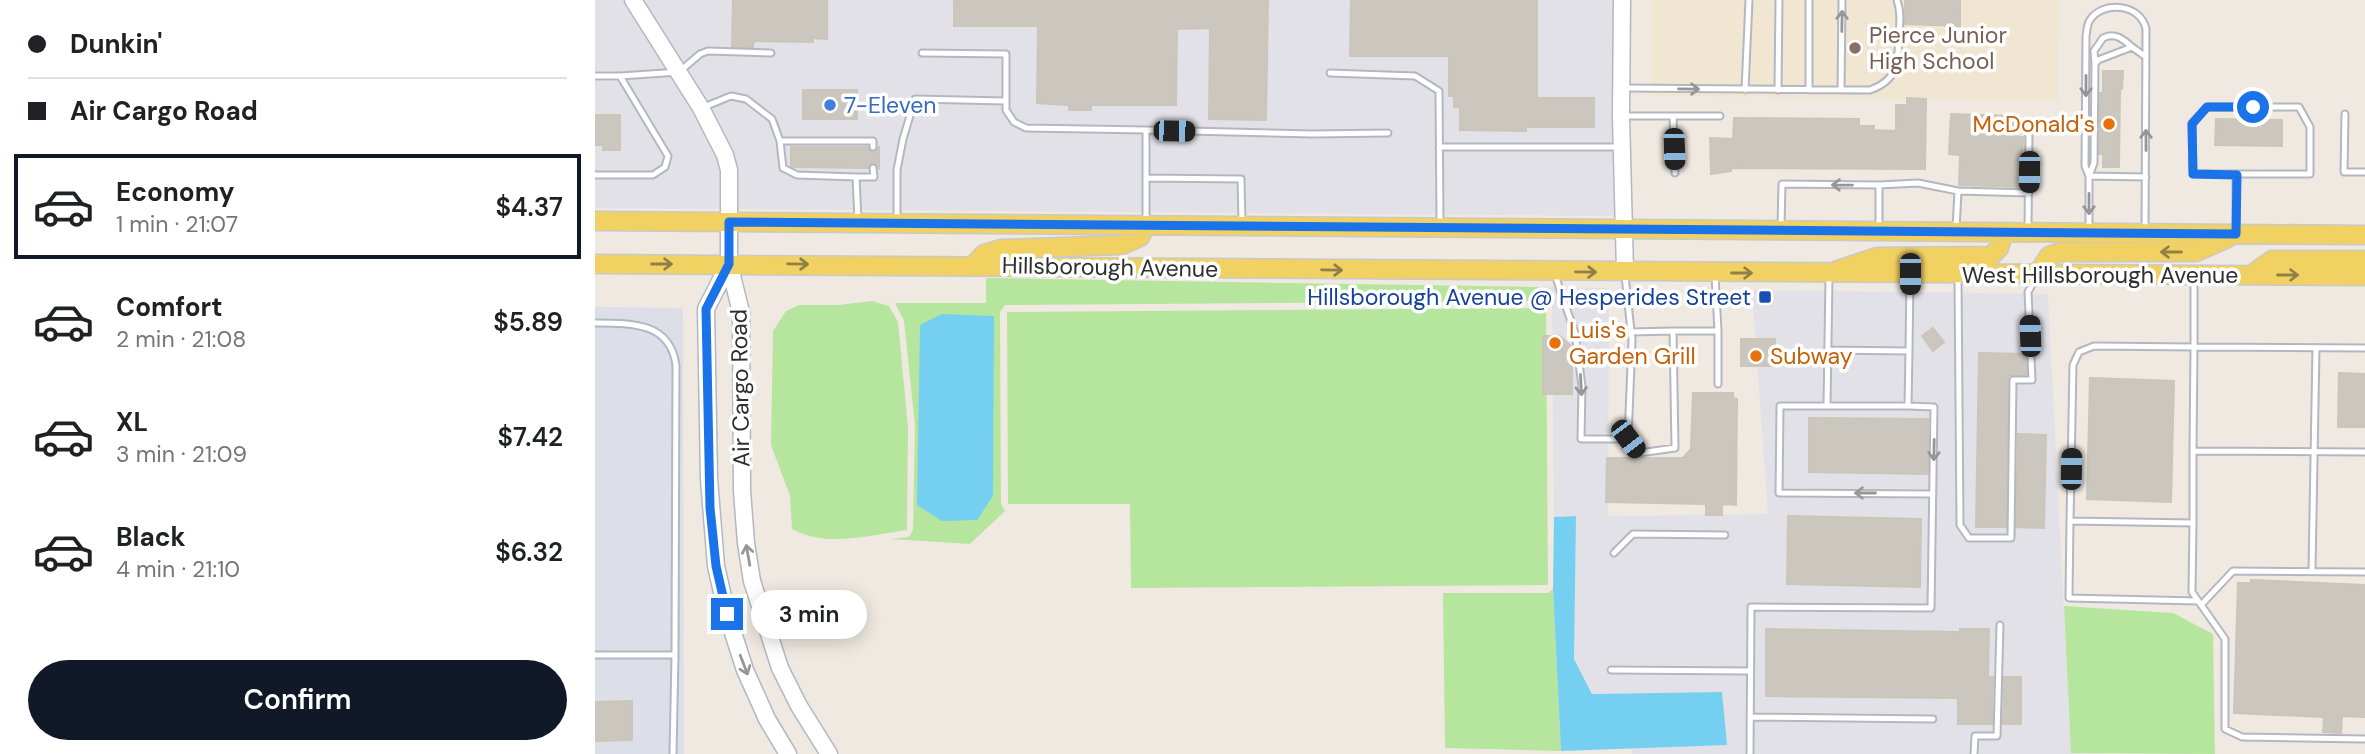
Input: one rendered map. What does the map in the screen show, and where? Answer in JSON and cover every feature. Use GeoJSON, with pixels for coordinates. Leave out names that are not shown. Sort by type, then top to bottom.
{"type":"FeatureCollection","features":[{"type":"Feature","properties":{"kind":"main road","name":"Hillsborough Avenue"},"geometry":{"type":"LineString","coordinates":[[595,221],[2365,235]]}},
{"type":"Feature","properties":{"kind":"main road"},"geometry":{"type":"LineString","coordinates":[[973,266],[984,254],[1001,249],[1122,245],[1140,237],[1146,225]]}},
{"type":"Feature","properties":{"kind":"main road"},"geometry":{"type":"LineString","coordinates":[[1829,274],[1877,257],[1991,256],[1999,248],[2004,232]]}},
{"type":"Feature","properties":{"kind":"main road"},"geometry":{"type":"LineString","coordinates":[[2037,275],[2049,256],[2060,252],[2196,252],[2236,234]]}},
{"type":"Feature","properties":{"kind":"main road"},"geometry":{"type":"LineString","coordinates":[[2252,275],[2272,260],[2365,260]]}},
{"type":"Feature","properties":{"kind":"main road","name":"Hillsborough Avenue"},"geometry":{"type":"LineString","coordinates":[[595,264],[1625,272]]}},
{"type":"Feature","properties":{"kind":"main road","name":"West Hillsborough Avenue"},"geometry":{"type":"LineString","coordinates":[[1625,272],[2365,276]]}},
{"type":"Feature","properties":{"kind":"street"},"geometry":{"type":"LineString","coordinates":[[633,0],[701,108],[727,162],[729,264]]}},
{"type":"Feature","properties":{"kind":"street"},"geometry":{"type":"LineString","coordinates":[[1622,0],[1621,116],[1625,272]]}},
{"type":"Feature","properties":{"kind":"street","name":"Air Cargo Road"},"geometry":{"type":"LineString","coordinates":[[729,264],[706,309],[709,479],[716,566],[727,614],[745,670],[767,719],[788,754]]}},
{"type":"Feature","properties":{"kind":"street","name":"Air Cargo Road"},"geometry":{"type":"LineString","coordinates":[[729,264],[741,312],[742,491],[745,543],[752,581],[780,668],[799,706],[829,754]]}},
{"type":"Feature","properties":{"kind":"lane"},"geometry":{"type":"LineString","coordinates":[[1745,90],[1749,0]]}},
{"type":"Feature","properties":{"kind":"lane"},"geometry":{"type":"LineString","coordinates":[[1778,90],[1779,0]]}},
{"type":"Feature","properties":{"kind":"lane"},"geometry":{"type":"LineString","coordinates":[[1808,0],[1809,90]]}},
{"type":"Feature","properties":{"kind":"lane"},"geometry":{"type":"LineString","coordinates":[[1841,90],[1842,0]]}},
{"type":"Feature","properties":{"kind":"lane"},"geometry":{"type":"LineString","coordinates":[[1621,88],[1870,90],[1880,86],[1895,70],[1900,13],[1897,0]]}},
{"type":"Feature","properties":{"kind":"lane"},"geometry":{"type":"LineString","coordinates":[[2089,176],[2085,166],[2088,22],[2098,10],[2123,6],[2135,10],[2144,20],[2145,233]]}},
{"type":"Feature","properties":{"kind":"lane"},"geometry":{"type":"LineString","coordinates":[[2089,252],[2089,176],[2094,163],[2094,51],[2102,38],[2114,35],[2146,57]]}},
{"type":"Feature","properties":{"kind":"lane"},"geometry":{"type":"LineString","coordinates":[[2095,64],[2098,60],[2132,47]]}},
{"type":"Feature","properties":{"kind":"lane"},"geometry":{"type":"LineString","coordinates":[[595,76],[679,72],[700,54],[708,51],[771,53]]}},
{"type":"Feature","properties":{"kind":"lane"},"geometry":{"type":"LineString","coordinates":[[922,53],[1006,54],[1006,110],[1014,122],[1027,128],[1388,133]]}},
{"type":"Feature","properties":{"kind":"lane"},"geometry":{"type":"LineString","coordinates":[[1330,73],[1415,76],[1439,91],[1440,228]]}},
{"type":"Feature","properties":{"kind":"lane"},"geometry":{"type":"LineString","coordinates":[[595,175],[653,175],[665,167],[668,156],[620,76]]}},
{"type":"Feature","properties":{"kind":"lane"},"geometry":{"type":"LineString","coordinates":[[701,108],[731,96],[746,99],[772,119],[780,141],[783,168],[797,175],[874,177],[873,168]]}},
{"type":"Feature","properties":{"kind":"lane"},"geometry":{"type":"LineString","coordinates":[[897,223],[897,170],[915,99],[1006,100]]}},
{"type":"Feature","properties":{"kind":"lane"},"geometry":{"type":"LineString","coordinates":[[2207,107],[2299,107],[2311,127],[2310,174],[2237,175],[2193,174],[2192,124],[2207,107]]}},
{"type":"Feature","properties":{"kind":"lane"},"geometry":{"type":"LineString","coordinates":[[2345,114],[2344,172],[2365,172]]}},
{"type":"Feature","properties":{"kind":"lane"},"geometry":{"type":"LineString","coordinates":[[1621,116],[1720,116]]}},
{"type":"Feature","properties":{"kind":"lane"},"geometry":{"type":"LineString","coordinates":[[1674,116],[1675,173]]}},
{"type":"Feature","properties":{"kind":"lane"},"geometry":{"type":"LineString","coordinates":[[1146,130],[1146,225]]}},
{"type":"Feature","properties":{"kind":"lane"},"geometry":{"type":"LineString","coordinates":[[2028,232],[2029,130]]}},
{"type":"Feature","properties":{"kind":"lane"},"geometry":{"type":"LineString","coordinates":[[780,141],[809,144],[862,144],[873,141],[873,147]]}},
{"type":"Feature","properties":{"kind":"lane"},"geometry":{"type":"LineString","coordinates":[[1439,147],[1622,147]]}},
{"type":"Feature","properties":{"kind":"lane"},"geometry":{"type":"LineString","coordinates":[[809,167],[809,175]]}},
{"type":"Feature","properties":{"kind":"lane"},"geometry":{"type":"LineString","coordinates":[[827,167],[827,176]]}},
{"type":"Feature","properties":{"kind":"lane"},"geometry":{"type":"LineString","coordinates":[[845,176],[846,168]]}},
{"type":"Feature","properties":{"kind":"lane"},"geometry":{"type":"LineString","coordinates":[[858,223],[861,168]]}},
{"type":"Feature","properties":{"kind":"lane"},"geometry":{"type":"LineString","coordinates":[[2236,234],[2237,175]]}},
{"type":"Feature","properties":{"kind":"lane"},"geometry":{"type":"LineString","coordinates":[[2089,176],[2146,177]]}},
{"type":"Feature","properties":{"kind":"lane"},"geometry":{"type":"LineString","coordinates":[[1146,178],[1241,179],[1242,226]]}},
{"type":"Feature","properties":{"kind":"lane"},"geometry":{"type":"LineString","coordinates":[[1781,230],[1782,184],[1918,183],[1958,191],[2029,193]]}},
{"type":"Feature","properties":{"kind":"lane"},"geometry":{"type":"LineString","coordinates":[[1879,185],[1879,231]]}},
{"type":"Feature","properties":{"kind":"lane"},"geometry":{"type":"LineString","coordinates":[[1956,232],[1958,191]]}},
{"type":"Feature","properties":{"kind":"lane"},"geometry":{"type":"LineString","coordinates":[[1554,272],[1575,333],[1582,386],[1581,439],[1628,439]]}},
{"type":"Feature","properties":{"kind":"lane"},"geometry":{"type":"LineString","coordinates":[[1625,272],[1632,332],[1628,439],[1639,453],[1675,448],[1673,331]]}},
{"type":"Feature","properties":{"kind":"lane"},"geometry":{"type":"LineString","coordinates":[[1715,273],[1718,384]]}},
{"type":"Feature","properties":{"kind":"lane"},"geometry":{"type":"LineString","coordinates":[[1827,406],[1829,274]]}},
{"type":"Feature","properties":{"kind":"lane"},"geometry":{"type":"LineString","coordinates":[[1908,406],[1910,274]]}},
{"type":"Feature","properties":{"kind":"lane"},"geometry":{"type":"LineString","coordinates":[[1958,275],[1959,525],[1969,538],[2011,538],[2013,380],[2032,380],[2028,292],[2037,275]]}},
{"type":"Feature","properties":{"kind":"lane"},"geometry":{"type":"LineString","coordinates":[[2194,275],[2192,592],[2225,639],[2225,729],[2242,737],[2365,739]]}},
{"type":"Feature","properties":{"kind":"lane"},"geometry":{"type":"LineString","coordinates":[[595,323],[634,324],[648,328],[659,333],[674,350],[673,754]]}},
{"type":"Feature","properties":{"kind":"lane"},"geometry":{"type":"LineString","coordinates":[[1632,332],[1718,331]]}},
{"type":"Feature","properties":{"kind":"lane"},"geometry":{"type":"LineString","coordinates":[[2365,348],[2094,346],[2079,352],[2073,365],[2069,598],[2200,603],[2233,571],[2365,572]]}},
{"type":"Feature","properties":{"kind":"lane"},"geometry":{"type":"LineString","coordinates":[[2312,572],[2316,348]]}},
{"type":"Feature","properties":{"kind":"lane"},"geometry":{"type":"LineString","coordinates":[[1828,350],[1909,351]]}},
{"type":"Feature","properties":{"kind":"lane"},"geometry":{"type":"LineString","coordinates":[[1750,754],[1751,607],[1931,608],[1933,494],[1934,407],[1780,406],[1779,493],[1933,494]]}},
{"type":"Feature","properties":{"kind":"lane"},"geometry":{"type":"LineString","coordinates":[[2193,451],[2365,452]]}},
{"type":"Feature","properties":{"kind":"lane"},"geometry":{"type":"LineString","coordinates":[[2070,521],[2193,523]]}},
{"type":"Feature","properties":{"kind":"lane"},"geometry":{"type":"LineString","coordinates":[[1614,553],[1633,534],[1725,535]]}},
{"type":"Feature","properties":{"kind":"lane"},"geometry":{"type":"LineString","coordinates":[[1974,754],[1975,736],[1997,736],[2000,625]]}},
{"type":"Feature","properties":{"kind":"lane"},"geometry":{"type":"LineString","coordinates":[[595,655],[675,655]]}},
{"type":"Feature","properties":{"kind":"lane"},"geometry":{"type":"LineString","coordinates":[[1611,670],[1751,671]]}},
{"type":"Feature","properties":{"kind":"lane"},"geometry":{"type":"LineString","coordinates":[[1750,717],[1933,719]]}},
{"type":"Feature","properties":{"kind":"shaded area"},"geometry":{"type":"Polygon","coordinates":[[[595,0],[624,0],[680,89],[718,158],[722,209],[595,208],[595,0]]]}},
{"type":"Feature","properties":{"kind":"shaded area"},"geometry":{"type":"Polygon","coordinates":[[[642,0],[1615,0],[1616,216],[736,209],[732,152],[693,80],[642,0]]]}},
{"type":"Feature","properties":{"kind":"shaded area","name":"Pierce Junior High School"},"geometry":{"type":"Polygon","coordinates":[[[1651,0],[2059,0],[2058,101],[1651,96],[1651,0]]]}},
{"type":"Feature","properties":{"kind":"shaded area"},"geometry":{"type":"Polygon","coordinates":[[[1538,287],[1609,288],[1608,516],[1768,514],[1752,290],[2048,294],[2071,753],[2111,754],[1632,754],[1632,748],[1726,744],[1721,692],[1592,694],[1574,659],[1576,517],[1554,517],[1552,308],[1548,301],[1538,301],[1538,287]]]}},
{"type":"Feature","properties":{"kind":"shaded area"},"geometry":{"type":"Polygon","coordinates":[[[595,307],[683,308],[684,754],[595,754],[595,307]]]}},
{"type":"Feature","properties":{"kind":"green space"},"geometry":{"type":"Polygon","coordinates":[[[986,278],[1538,287],[1538,301],[1005,305],[1000,312],[1001,504],[1005,511],[970,544],[891,539],[909,537],[913,530],[915,426],[904,321],[895,303],[986,303],[986,278]]]}},
{"type":"Feature","properties":{"kind":"green space"},"geometry":{"type":"Polygon","coordinates":[[[872,301],[889,306],[898,322],[908,427],[907,530],[833,539],[805,535],[792,529],[790,496],[771,445],[773,331],[786,311],[799,305],[839,305],[872,301]]]}},
{"type":"Feature","properties":{"kind":"green space"},"geometry":{"type":"Polygon","coordinates":[[[1546,308],[1548,585],[1131,588],[1130,504],[1008,504],[1007,312],[1546,308]]]}},
{"type":"Feature","properties":{"kind":"green space"},"geometry":{"type":"Polygon","coordinates":[[[1553,589],[1561,751],[1445,748],[1443,593],[1548,593],[1553,589]]]}},
{"type":"Feature","properties":{"kind":"green space"},"geometry":{"type":"Polygon","coordinates":[[[2064,606],[2173,613],[2213,634],[2215,754],[2071,753],[2064,606]]]}},
{"type":"Feature","properties":{"kind":"water"},"geometry":{"type":"Polygon","coordinates":[[[942,314],[994,316],[993,496],[977,520],[942,521],[917,505],[920,325],[942,314]]]}},
{"type":"Feature","properties":{"kind":"water"},"geometry":{"type":"Polygon","coordinates":[[[1576,516],[1574,659],[1592,694],[1722,692],[1727,745],[1561,751],[1553,589],[1554,517],[1576,516]]]}},
{"type":"Feature","properties":{"kind":"building"},"geometry":{"type":"Polygon","coordinates":[[[733,0],[827,0],[827,39],[813,38],[813,42],[754,41],[753,47],[732,47],[733,0]]]}},
{"type":"Feature","properties":{"kind":"building"},"geometry":{"type":"Polygon","coordinates":[[[954,0],[1268,0],[1266,120],[1209,119],[1210,28],[1177,29],[1176,105],[1091,105],[1091,110],[1069,110],[1069,105],[1037,103],[1038,26],[954,26],[954,0]]]}},
{"type":"Feature","properties":{"kind":"building"},"geometry":{"type":"Polygon","coordinates":[[[1351,0],[1537,0],[1537,98],[1594,98],[1594,127],[1526,127],[1526,131],[1460,130],[1460,107],[1454,107],[1454,96],[1449,96],[1449,56],[1350,56],[1351,0]]]}},
{"type":"Feature","properties":{"kind":"building"},"geometry":{"type":"Polygon","coordinates":[[[1905,0],[1960,0],[1960,26],[1905,24],[1905,0]]]}},
{"type":"Feature","properties":{"kind":"building","name":"McDonald's"},"geometry":{"type":"Polygon","coordinates":[[[2103,71],[2123,71],[2120,89],[2119,167],[2103,167],[2103,154],[2099,154],[2103,71]]]}},
{"type":"Feature","properties":{"kind":"building","name":"7-Eleven"},"geometry":{"type":"Polygon","coordinates":[[[803,90],[857,90],[857,119],[803,119],[803,90]]]}},
{"type":"Feature","properties":{"kind":"building"},"geometry":{"type":"Polygon","coordinates":[[[1907,98],[1926,99],[1925,169],[1731,168],[1731,171],[1711,174],[1710,138],[1733,139],[1734,118],[1859,119],[1859,126],[1896,131],[1896,105],[1907,105],[1907,98]]]}},
{"type":"Feature","properties":{"kind":"building"},"geometry":{"type":"Polygon","coordinates":[[[1951,114],[2013,116],[2013,136],[2023,137],[2021,187],[1959,185],[1960,155],[1949,154],[1951,114]]]}},
{"type":"Feature","properties":{"kind":"building"},"geometry":{"type":"Polygon","coordinates":[[[595,115],[620,115],[620,150],[603,150],[603,145],[595,145],[595,115]]]}},
{"type":"Feature","properties":{"kind":"building"},"geometry":{"type":"Polygon","coordinates":[[[2216,119],[2282,120],[2282,146],[2215,145],[2216,119]]]}},
{"type":"Feature","properties":{"kind":"building","name":"7-Eleven"},"geometry":{"type":"Polygon","coordinates":[[[791,147],[868,147],[872,152],[879,147],[879,168],[873,163],[868,168],[794,167],[791,166],[791,147]]]}},
{"type":"Feature","properties":{"kind":"building"},"geometry":{"type":"Polygon","coordinates":[[[1933,328],[1944,342],[1933,351],[1922,336],[1933,328]]]}},
{"type":"Feature","properties":{"kind":"building"},"geometry":{"type":"Polygon","coordinates":[[[1543,336],[1560,336],[1572,347],[1572,394],[1543,394],[1543,336]]]}},
{"type":"Feature","properties":{"kind":"building"},"geometry":{"type":"Polygon","coordinates":[[[1741,339],[1775,339],[1775,366],[1741,366],[1741,339]]]}},
{"type":"Feature","properties":{"kind":"building"},"geometry":{"type":"Polygon","coordinates":[[[1979,353],[2026,354],[2027,375],[2008,375],[2006,527],[1976,527],[1979,353]]]}},
{"type":"Feature","properties":{"kind":"building"},"geometry":{"type":"Polygon","coordinates":[[[2339,373],[2365,374],[2365,427],[2338,427],[2339,373]]]}},
{"type":"Feature","properties":{"kind":"building"},"geometry":{"type":"Polygon","coordinates":[[[2090,378],[2174,381],[2171,502],[2087,499],[2090,378]]]}},
{"type":"Feature","properties":{"kind":"building"},"geometry":{"type":"Polygon","coordinates":[[[1693,393],[1733,393],[1733,398],[1737,399],[1736,505],[1722,504],[1722,515],[1706,515],[1706,504],[1606,502],[1607,458],[1683,458],[1691,449],[1693,393]]]}},
{"type":"Feature","properties":{"kind":"building"},"geometry":{"type":"Polygon","coordinates":[[[1809,418],[1928,419],[1928,474],[1809,472],[1809,418]]]}},
{"type":"Feature","properties":{"kind":"building"},"geometry":{"type":"Polygon","coordinates":[[[2018,434],[2046,435],[2044,528],[2016,527],[2018,434]]]}},
{"type":"Feature","properties":{"kind":"building"},"geometry":{"type":"Polygon","coordinates":[[[1788,516],[1921,519],[1920,587],[1787,584],[1788,516]]]}},
{"type":"Feature","properties":{"kind":"building"},"geometry":{"type":"Polygon","coordinates":[[[2251,580],[2365,585],[2365,717],[2342,716],[2341,733],[2323,732],[2324,717],[2234,713],[2238,583],[2251,583],[2251,580]]]}},
{"type":"Feature","properties":{"kind":"building"},"geometry":{"type":"Polygon","coordinates":[[[1766,629],[1960,632],[1960,629],[1989,629],[1988,677],[1993,677],[1992,724],[1958,724],[1958,698],[1766,696],[1766,629]]]}},
{"type":"Feature","properties":{"kind":"building"},"geometry":{"type":"Polygon","coordinates":[[[2004,677],[2021,677],[2021,724],[2003,724],[2004,677]]]}},
{"type":"Feature","properties":{"kind":"building"},"geometry":{"type":"Polygon","coordinates":[[[632,701],[632,740],[595,741],[595,702],[632,701]]]}},
{"type":"Feature","properties":{"kind":"place","name":"Pierce Junior High School"},"geometry":{"type":"Point","coordinates":[1855,48]}},
{"type":"Feature","properties":{"kind":"place","name":"7-Eleven"},"geometry":{"type":"Point","coordinates":[830,105]}},
{"type":"Feature","properties":{"kind":"place","name":"McDonald's"},"geometry":{"type":"Point","coordinates":[2109,124]}},
{"type":"Feature","properties":{"kind":"place","name":"Hillsborough Avenue @ Hesperides Street"},"geometry":{"type":"Point","coordinates":[1765,297]}},
{"type":"Feature","properties":{"kind":"place","name":"Luis's Garden Grill"},"geometry":{"type":"Point","coordinates":[1555,343]}},
{"type":"Feature","properties":{"kind":"place","name":"Subway"},"geometry":{"type":"Point","coordinates":[1756,356]}},
{"type":"Feature","properties":{"kind":"route"},"geometry":{"type":"LineString","coordinates":[[727,614],[716,566],[710,508],[706,309],[729,264],[729,222],[2236,234],[2237,175],[2193,174],[2192,124],[2207,107],[2253,107]]}}]}
